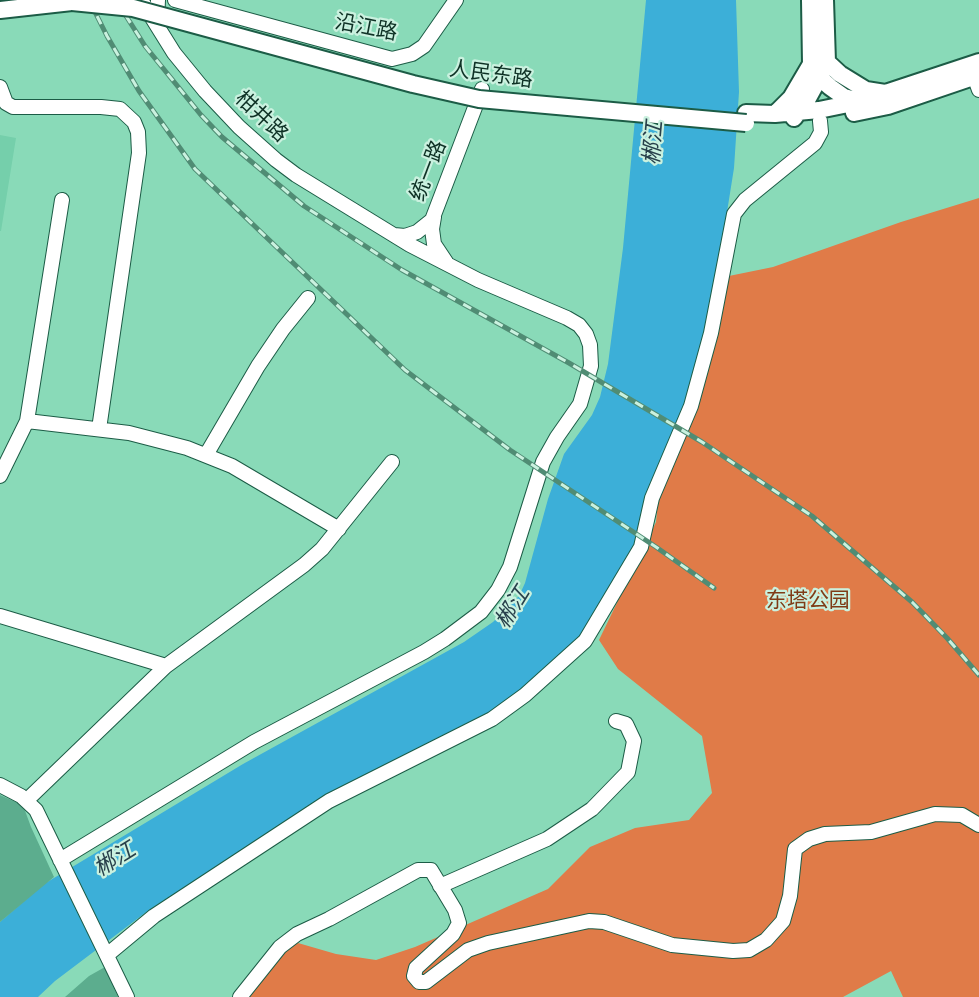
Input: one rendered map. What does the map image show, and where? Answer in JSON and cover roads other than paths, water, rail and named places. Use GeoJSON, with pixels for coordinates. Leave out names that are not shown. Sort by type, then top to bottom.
{"type":"FeatureCollection","features":[{"type":"Feature","properties":{"kind":"main road","name":"人民东路"},"geometry":{"type":"LineString","coordinates":[[142,0],[415,75],[478,100]]}},
{"type":"Feature","properties":{"kind":"main road"},"geometry":{"type":"LineString","coordinates":[[810,0],[819,68],[844,97],[858,102]]}},
{"type":"Feature","properties":{"kind":"main road"},"geometry":{"type":"LineString","coordinates":[[794,118],[819,68],[825,0]]}},
{"type":"Feature","properties":{"kind":"main road","name":"人民东路"},"geometry":{"type":"LineString","coordinates":[[0,10],[72,3],[133,8],[478,100],[746,118],[794,118],[858,102],[887,99]]}},
{"type":"Feature","properties":{"kind":"main road"},"geometry":{"type":"LineString","coordinates":[[819,68],[840,74],[866,90],[887,99]]}},
{"type":"Feature","properties":{"kind":"main road"},"geometry":{"type":"LineString","coordinates":[[775,114],[819,68]]}},
{"type":"Feature","properties":{"kind":"main road","name":"人民东路"},"geometry":{"type":"LineString","coordinates":[[746,118],[775,114],[820,121],[887,99],[978,76]]}},
{"type":"Feature","properties":{"kind":"street","name":"柑井路"},"geometry":{"type":"LineString","coordinates":[[63,865],[254,741],[445,639],[481,612],[498,590],[514,556],[543,462],[580,404],[591,366],[590,345],[586,334],[567,318],[454,268],[386,232],[296,175],[257,144],[205,91],[160,33],[142,0]]}},
{"type":"Feature","properties":{"kind":"street"},"geometry":{"type":"LineString","coordinates":[[158,0],[156,15],[160,33]]}},
{"type":"Feature","properties":{"kind":"street","name":"沿江路"},"geometry":{"type":"LineString","coordinates":[[174,0],[392,59],[406,57],[424,46],[456,0]]}},
{"type":"Feature","properties":{"kind":"street"},"geometry":{"type":"LineString","coordinates":[[0,87],[6,103],[14,107],[120,109],[134,122],[138,132],[139,153],[99,429]]}},
{"type":"Feature","properties":{"kind":"street","name":"统一路"},"geometry":{"type":"LineString","coordinates":[[386,232],[398,236],[411,234],[423,229],[435,215],[478,100]]}},
{"type":"Feature","properties":{"kind":"street"},"geometry":{"type":"LineString","coordinates":[[105,950],[329,801],[492,718],[525,694],[585,641],[641,547],[652,498],[692,406],[711,333],[734,214],[745,200],[815,143],[821,132],[820,121]]}},
{"type":"Feature","properties":{"kind":"street"},"geometry":{"type":"LineString","coordinates":[[0,476],[27,421],[62,200]]}},
{"type":"Feature","properties":{"kind":"street"},"geometry":{"type":"LineString","coordinates":[[435,215],[432,229],[434,244],[444,260],[454,268]]}},
{"type":"Feature","properties":{"kind":"street"},"geometry":{"type":"LineString","coordinates":[[206,455],[258,366],[308,297]]}},
{"type":"Feature","properties":{"kind":"street"},"geometry":{"type":"LineString","coordinates":[[27,421],[149,437],[206,455],[232,466],[339,529]]}},
{"type":"Feature","properties":{"kind":"street"},"geometry":{"type":"LineString","coordinates":[[27,800],[166,666],[304,565],[322,549],[392,462]]}},
{"type":"Feature","properties":{"kind":"street"},"geometry":{"type":"LineString","coordinates":[[0,616],[166,666]]}},
{"type":"Feature","properties":{"kind":"street"},"geometry":{"type":"LineString","coordinates":[[440,886],[547,839],[592,809],[628,772],[634,741],[626,724],[616,721]]}},
{"type":"Feature","properties":{"kind":"street"},"geometry":{"type":"LineString","coordinates":[[0,785],[27,800],[36,810],[127,997]]}},
{"type":"Feature","properties":{"kind":"street"},"geometry":{"type":"LineString","coordinates":[[240,997],[280,947],[297,934],[418,870],[430,870],[458,917],[459,923],[453,934],[416,968],[414,976],[419,982],[426,982],[468,950],[488,943],[588,921],[604,922],[672,945],[749,950],[766,940],[783,921],[790,896],[795,849],[809,839],[825,834],[871,832],[935,814],[962,815],[979,825]]}},
{"type":"Feature","properties":{"kind":"water","name":"郴江"},"geometry":{"type":"Polygon","coordinates":[[[646,0],[736,0],[739,92],[734,168],[699,371],[635,551],[588,630],[531,683],[490,714],[328,794],[149,910],[55,981],[38,997],[0,997],[0,922],[44,884],[243,764],[464,642],[493,622],[519,596],[564,454],[592,415],[600,397],[608,364],[623,248],[646,0]]]}},
{"type":"Feature","properties":{"kind":"railway"},"geometry":{"type":"LineString","coordinates":[[89,0],[139,91],[195,169],[405,370],[510,450],[714,588]]}},
{"type":"Feature","properties":{"kind":"railway"},"geometry":{"type":"LineString","coordinates":[[116,0],[145,46],[201,115],[222,137],[304,206],[402,270],[569,363],[702,442],[812,516],[912,602],[979,675]]}},
{"type":"Feature","properties":{"kind":"park label","name":"东塔公园"},"geometry":{"type":"Point","coordinates":[808,601]}}]}
